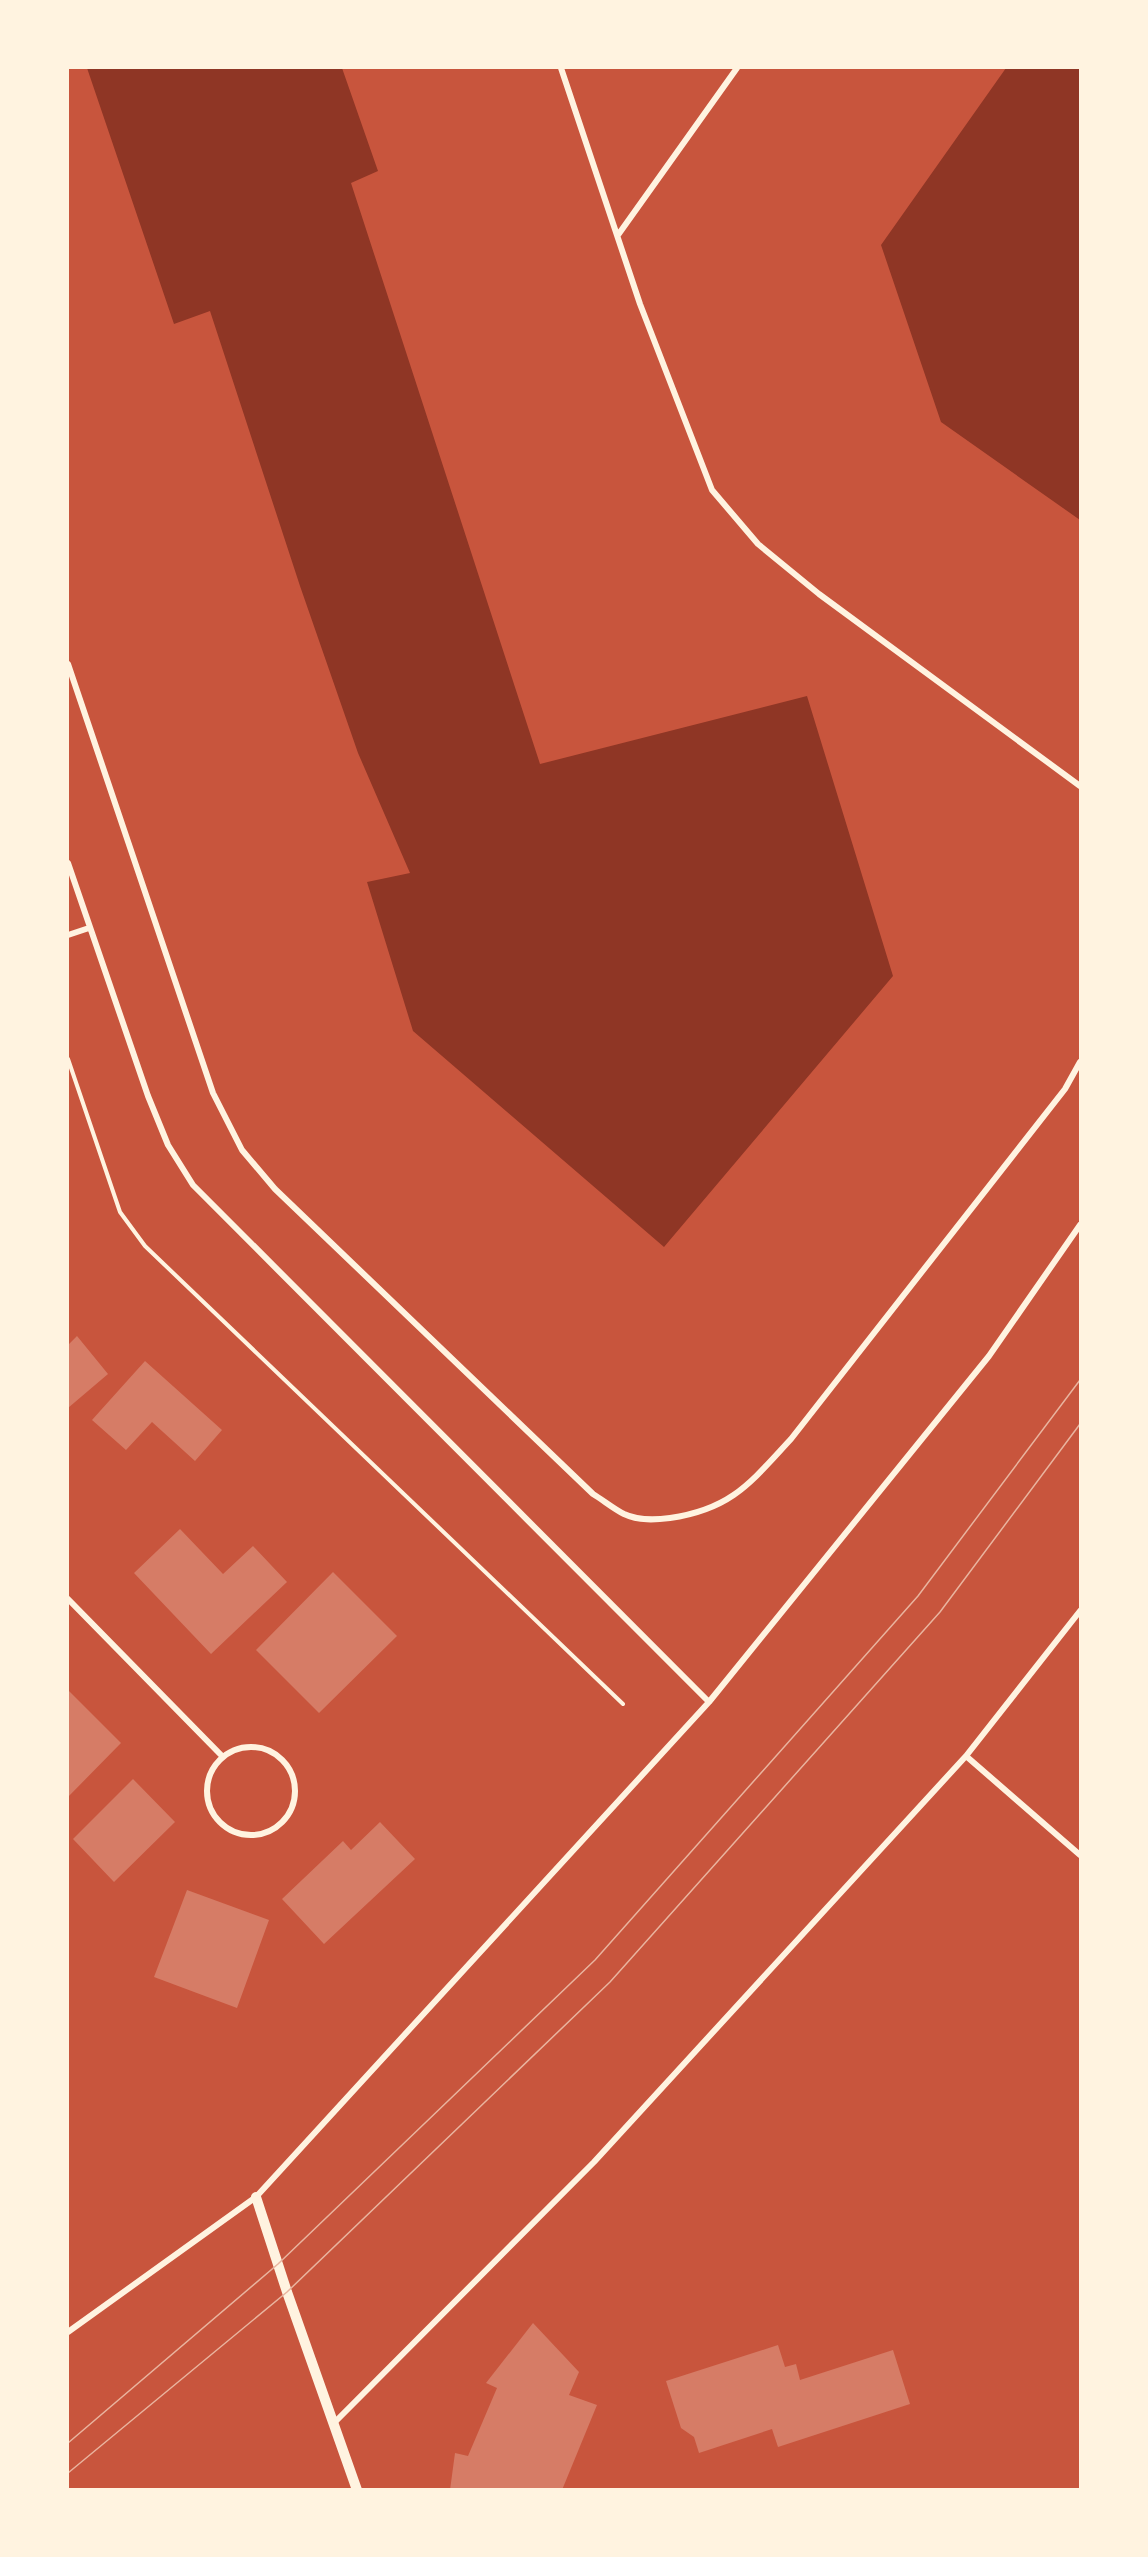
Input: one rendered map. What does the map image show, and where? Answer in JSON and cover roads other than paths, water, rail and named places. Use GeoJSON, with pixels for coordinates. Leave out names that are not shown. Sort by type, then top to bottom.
{"type":"FeatureCollection","features":[{"type":"Feature","properties":{"kind":"street"},"geometry":{"type":"LineString","coordinates":[[561,68],[640,304],[712,490],[758,544],[819,594],[1080,786]]}},
{"type":"Feature","properties":{"kind":"street"},"geometry":{"type":"LineString","coordinates":[[618,235],[737,68]]}},
{"type":"Feature","properties":{"kind":"street"},"geometry":{"type":"LineString","coordinates":[[68,664],[213,1093],[242,1150],[275,1189],[585,1486],[625,1515],[650,1520],[680,1516],[720,1505],[750,1484],[798,1430],[1065,1089],[1080,1062]]}},
{"type":"Feature","properties":{"kind":"street"},"geometry":{"type":"LineString","coordinates":[[68,863],[148,1096],[168,1145],[193,1185],[709,1702]]}},
{"type":"Feature","properties":{"kind":"street"},"geometry":{"type":"LineString","coordinates":[[68,935],[89,928]]}},
{"type":"Feature","properties":{"kind":"street"},"geometry":{"type":"LineString","coordinates":[[68,2332],[256,2197],[709,1702],[989,1356],[1080,1225]]}},
{"type":"Feature","properties":{"kind":"street"},"geometry":{"type":"LineString","coordinates":[[68,1599],[223,1757]]}},
{"type":"Feature","properties":{"kind":"street"},"geometry":{"type":"LineString","coordinates":[[333,2424],[594,2162],[966,1756],[1080,1611]]}},
{"type":"Feature","properties":{"kind":"street"},"geometry":{"type":"LineString","coordinates":[[251,1747],[266,1750],[279,1757],[289,1769],[294,1784],[294,1798],[289,1813],[279,1824],[267,1832],[247,1834],[227,1828],[217,1819],[210,1807],[207,1787],[214,1767],[223,1757],[236,1749],[251,1747]]}},
{"type":"Feature","properties":{"kind":"street"},"geometry":{"type":"LineString","coordinates":[[966,1756],[1080,1855]]}},
{"type":"Feature","properties":{"kind":"street"},"geometry":{"type":"LineString","coordinates":[[256,2197],[357,2490]]}},
{"type":"Feature","properties":{"kind":"tram line"},"geometry":{"type":"LineString","coordinates":[[68,2443],[278,2264],[595,1960],[918,1596],[1080,1380]]}},
{"type":"Feature","properties":{"kind":"tram line"},"geometry":{"type":"LineString","coordinates":[[68,2473],[287,2292],[610,1982],[940,1612],[1080,1424]]}}]}
